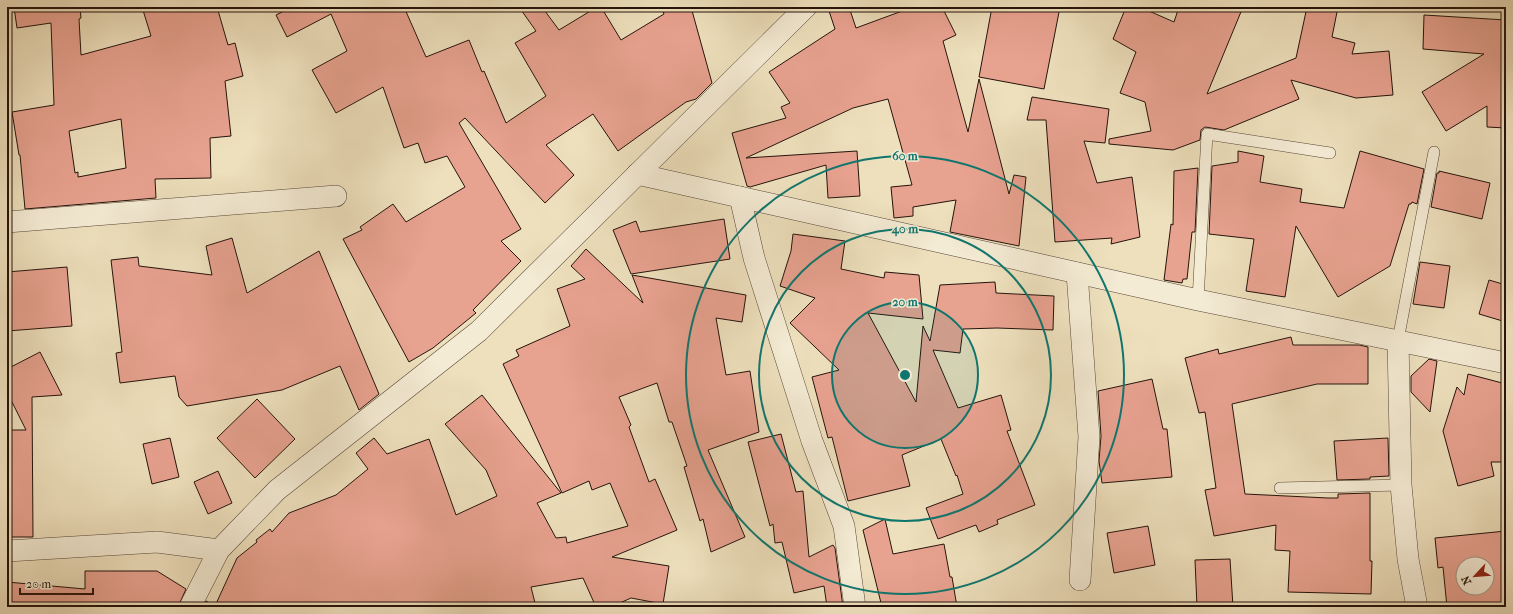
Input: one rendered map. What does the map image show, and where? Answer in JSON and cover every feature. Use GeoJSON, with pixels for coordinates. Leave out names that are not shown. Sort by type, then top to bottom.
{"type":"FeatureCollection","features":[{"type":"Feature","properties":{"kind":"street"},"geometry":{"type":"LineString","coordinates":[[190,607],[219,550],[277,490],[479,331],[806,7]]}},
{"type":"Feature","properties":{"kind":"street"},"geometry":{"type":"LineString","coordinates":[[637,174],[1198,300],[1506,363]]}},
{"type":"Feature","properties":{"kind":"street"},"geometry":{"type":"LineString","coordinates":[[7,222],[336,196]]}},
{"type":"Feature","properties":{"kind":"street"},"geometry":{"type":"LineString","coordinates":[[740,198],[754,258],[812,441],[844,526],[855,607]]}},
{"type":"Feature","properties":{"kind":"street"},"geometry":{"type":"LineString","coordinates":[[1077,273],[1089,437],[1080,580]]}},
{"type":"Feature","properties":{"kind":"street"},"geometry":{"type":"LineString","coordinates":[[1398,340],[1401,485],[1408,559],[1418,607]]}},
{"type":"Feature","properties":{"kind":"street"},"geometry":{"type":"LineString","coordinates":[[7,551],[157,542],[219,550]]}},
{"type":"Feature","properties":{"kind":"lane"},"geometry":{"type":"LineString","coordinates":[[1198,300],[1207,134],[1330,153]]}},
{"type":"Feature","properties":{"kind":"lane"},"geometry":{"type":"LineString","coordinates":[[1398,340],[1434,152]]}},
{"type":"Feature","properties":{"kind":"lane"},"geometry":{"type":"LineString","coordinates":[[1280,488],[1401,485]]}},
{"type":"Feature","properties":{"kind":"building"},"geometry":{"type":"Polygon","coordinates":[[[14,7],[80,7],[81,18],[79,19],[81,55],[151,36],[142,7],[217,7],[228,45],[235,43],[243,76],[225,81],[231,136],[210,138],[211,178],[155,179],[156,198],[25,209],[20,155],[12,112],[54,105],[51,23],[17,28],[14,7]],[[121,119],[69,131],[75,173],[78,172],[78,177],[126,168],[121,119]]]}},
{"type":"Feature","properties":{"kind":"building"},"geometry":{"type":"Polygon","coordinates":[[[292,7],[404,7],[426,57],[469,40],[506,123],[546,96],[515,43],[536,31],[519,7],[542,7],[559,30],[597,7],[601,7],[621,40],[664,14],[661,7],[691,7],[712,83],[696,99],[686,102],[618,151],[593,114],[546,145],[574,175],[545,203],[465,118],[459,123],[521,229],[501,241],[521,261],[473,310],[476,313],[433,348],[409,362],[343,239],[362,230],[360,227],[393,204],[406,222],[465,187],[447,156],[425,163],[418,143],[404,148],[383,87],[336,113],[312,70],[347,51],[331,14],[287,37],[276,15],[292,7]]]}},
{"type":"Feature","properties":{"kind":"building"},"geometry":{"type":"Polygon","coordinates":[[[839,7],[849,7],[856,28],[913,7],[942,7],[956,35],[943,41],[968,132],[979,79],[1009,194],[1014,175],[1026,177],[1019,246],[950,232],[956,200],[913,207],[913,216],[894,218],[891,187],[912,185],[888,99],[853,108],[746,158],[857,151],[860,196],[828,198],[826,165],[750,187],[747,186],[732,133],[786,118],[781,107],[790,103],[769,72],[835,29],[829,11],[839,7]]]}},
{"type":"Feature","properties":{"kind":"building"},"geometry":{"type":"Polygon","coordinates":[[[992,7],[1060,7],[1044,89],[979,77],[992,7]]]}},
{"type":"Feature","properties":{"kind":"building"},"geometry":{"type":"Polygon","coordinates":[[[1126,7],[1140,7],[1174,22],[1179,7],[1243,7],[1207,94],[1296,58],[1307,7],[1338,7],[1332,37],[1355,43],[1352,54],[1389,51],[1393,95],[1356,98],[1291,80],[1299,99],[1224,130],[1205,127],[1201,130],[1200,140],[1173,150],[1109,144],[1109,139],[1151,131],[1145,102],[1120,93],[1136,52],[1113,39],[1126,7]]]}},
{"type":"Feature","properties":{"kind":"building"},"geometry":{"type":"Polygon","coordinates":[[[1424,15],[1506,20],[1506,128],[1487,127],[1487,106],[1446,131],[1422,92],[1484,54],[1423,49],[1424,15]]]}},
{"type":"Feature","properties":{"kind":"building"},"geometry":{"type":"Polygon","coordinates":[[[1032,97],[1109,109],[1105,143],[1084,141],[1097,183],[1132,177],[1140,237],[1111,244],[1112,238],[1055,242],[1046,120],[1027,120],[1032,97]]]}},
{"type":"Feature","properties":{"kind":"building"},"geometry":{"type":"Polygon","coordinates":[[[1238,151],[1264,156],[1260,182],[1302,189],[1300,202],[1344,208],[1360,151],[1424,169],[1417,204],[1412,202],[1409,204],[1390,266],[1338,297],[1296,226],[1285,297],[1246,291],[1254,239],[1209,234],[1212,166],[1238,162],[1238,151]]]}},
{"type":"Feature","properties":{"kind":"building"},"geometry":{"type":"Polygon","coordinates":[[[1198,168],[1195,232],[1192,232],[1187,279],[1183,279],[1182,283],[1164,280],[1171,224],[1173,225],[1174,171],[1198,168]]]}},
{"type":"Feature","properties":{"kind":"building"},"geometry":{"type":"Polygon","coordinates":[[[1439,171],[1490,183],[1482,219],[1431,207],[1437,173],[1439,173],[1439,171]]]}},
{"type":"Feature","properties":{"kind":"building"},"geometry":{"type":"Polygon","coordinates":[[[724,219],[730,259],[631,274],[613,230],[636,221],[640,232],[724,219]]]}},
{"type":"Feature","properties":{"kind":"building"},"geometry":{"type":"Polygon","coordinates":[[[793,234],[845,241],[841,269],[884,278],[885,272],[919,275],[923,319],[868,313],[916,402],[923,326],[930,341],[940,285],[995,282],[996,293],[1054,296],[1053,330],[997,328],[963,329],[960,353],[933,350],[958,408],[1001,395],[1011,430],[1007,431],[1035,505],[997,520],[998,524],[979,532],[976,525],[938,539],[926,508],[963,494],[957,475],[956,476],[941,439],[902,455],[910,486],[848,501],[832,437],[828,438],[812,377],[839,370],[790,323],[815,298],[780,286],[791,251],[793,234]]]}},
{"type":"Feature","properties":{"kind":"building"},"geometry":{"type":"Polygon","coordinates":[[[232,238],[247,293],[319,251],[379,394],[359,410],[340,366],[282,390],[187,406],[179,397],[175,376],[120,383],[116,353],[122,352],[111,260],[138,257],[139,266],[212,275],[206,246],[232,238]]]}},
{"type":"Feature","properties":{"kind":"building"},"geometry":{"type":"Polygon","coordinates":[[[586,249],[643,303],[632,275],[746,295],[742,322],[716,318],[726,375],[750,371],[759,432],[708,450],[745,537],[711,552],[703,519],[700,521],[684,467],[687,466],[672,422],[669,422],[657,383],[619,397],[631,425],[629,427],[649,482],[655,479],[677,530],[612,557],[669,566],[663,604],[631,598],[611,607],[596,607],[583,578],[531,587],[536,607],[203,607],[206,601],[215,606],[237,558],[257,542],[256,540],[270,529],[272,532],[289,513],[336,495],[368,469],[356,453],[374,438],[387,454],[429,439],[456,515],[497,496],[486,470],[445,424],[482,395],[561,493],[537,503],[556,538],[566,537],[567,543],[628,526],[610,483],[592,490],[589,481],[562,493],[503,364],[519,356],[516,350],[570,326],[557,289],[585,279],[571,266],[586,249]]]}},
{"type":"Feature","properties":{"kind":"building"},"geometry":{"type":"Polygon","coordinates":[[[1420,262],[1450,266],[1444,308],[1413,304],[1420,262]]]}},
{"type":"Feature","properties":{"kind":"building"},"geometry":{"type":"Polygon","coordinates":[[[67,267],[72,326],[7,331],[7,272],[67,267]]]}},
{"type":"Feature","properties":{"kind":"building"},"geometry":{"type":"Polygon","coordinates":[[[1489,280],[1506,285],[1506,322],[1479,314],[1489,280]]]}},
{"type":"Feature","properties":{"kind":"building"},"geometry":{"type":"Polygon","coordinates":[[[1291,337],[1293,345],[1359,345],[1368,347],[1368,384],[1317,384],[1232,404],[1245,494],[1338,498],[1338,494],[1370,493],[1370,561],[1372,561],[1371,594],[1288,592],[1290,551],[1275,550],[1276,525],[1214,536],[1205,490],[1216,488],[1205,412],[1199,413],[1185,358],[1218,349],[1219,354],[1291,337]]]}},
{"type":"Feature","properties":{"kind":"building"},"geometry":{"type":"Polygon","coordinates":[[[40,352],[62,395],[32,397],[33,537],[7,537],[7,430],[26,430],[7,392],[7,369],[40,352]]]}},
{"type":"Feature","properties":{"kind":"building"},"geometry":{"type":"Polygon","coordinates":[[[1429,359],[1437,361],[1430,412],[1411,392],[1411,376],[1429,359]]]}},
{"type":"Feature","properties":{"kind":"building"},"geometry":{"type":"Polygon","coordinates":[[[1468,374],[1506,384],[1506,462],[1491,462],[1494,476],[1458,486],[1443,431],[1457,387],[1464,395],[1468,374]]]}},
{"type":"Feature","properties":{"kind":"building"},"geometry":{"type":"Polygon","coordinates":[[[1152,379],[1163,429],[1167,429],[1172,477],[1102,483],[1099,461],[1101,436],[1098,391],[1152,379]]]}},
{"type":"Feature","properties":{"kind":"building"},"geometry":{"type":"Polygon","coordinates":[[[257,399],[295,439],[255,478],[217,438],[257,399]]]}},
{"type":"Feature","properties":{"kind":"building"},"geometry":{"type":"Polygon","coordinates":[[[781,434],[796,492],[803,491],[809,557],[833,545],[835,548],[843,607],[827,607],[824,586],[794,593],[782,542],[775,543],[773,524],[770,526],[748,442],[781,434]]]}},
{"type":"Feature","properties":{"kind":"building"},"geometry":{"type":"Polygon","coordinates":[[[170,438],[179,477],[152,484],[143,444],[170,438]]]}},
{"type":"Feature","properties":{"kind":"building"},"geometry":{"type":"Polygon","coordinates":[[[1388,438],[1389,476],[1370,477],[1370,479],[1337,480],[1334,441],[1388,438]]]}},
{"type":"Feature","properties":{"kind":"building"},"geometry":{"type":"Polygon","coordinates":[[[218,471],[232,503],[208,514],[194,482],[218,471]]]}},
{"type":"Feature","properties":{"kind":"building"},"geometry":{"type":"Polygon","coordinates":[[[885,519],[893,554],[944,544],[957,607],[882,607],[863,530],[885,519]]]}},
{"type":"Feature","properties":{"kind":"building"},"geometry":{"type":"Polygon","coordinates":[[[1148,526],[1155,565],[1114,573],[1107,533],[1148,526]]]}},
{"type":"Feature","properties":{"kind":"building"},"geometry":{"type":"Polygon","coordinates":[[[1506,531],[1506,607],[1447,607],[1443,567],[1438,568],[1435,538],[1506,531]]]}},
{"type":"Feature","properties":{"kind":"building"},"geometry":{"type":"Polygon","coordinates":[[[1230,559],[1233,607],[1197,607],[1195,560],[1230,559]]]}},
{"type":"Feature","properties":{"kind":"building"},"geometry":{"type":"Polygon","coordinates":[[[85,571],[157,571],[186,589],[178,607],[7,607],[7,582],[85,589],[85,571]]]}}]}
